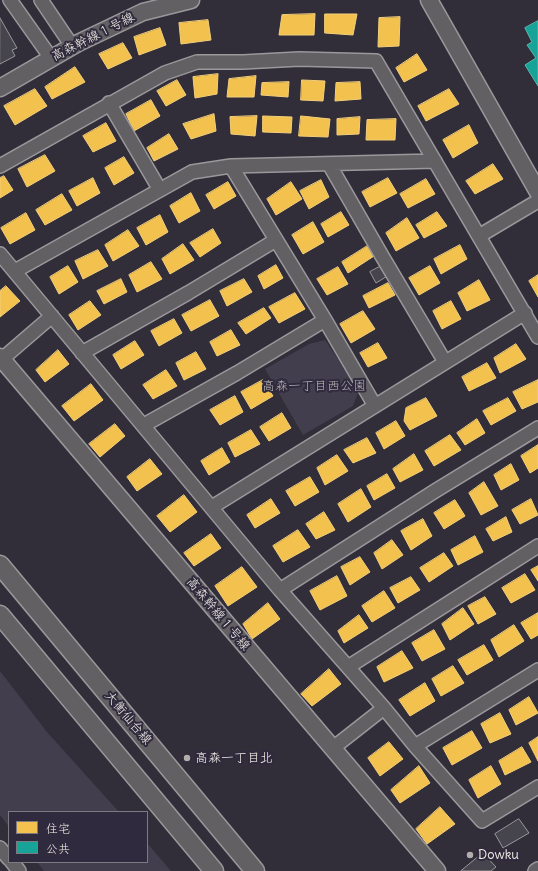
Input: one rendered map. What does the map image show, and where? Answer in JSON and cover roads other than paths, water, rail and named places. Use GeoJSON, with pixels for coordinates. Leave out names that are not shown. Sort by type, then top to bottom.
{"type":"FeatureCollection","features":[{"type":"Feature","properties":{"kind":"main road","name":"大衡仙台線"},"geometry":{"type":"LineString","coordinates":[[0,565],[255,871]]}},
{"type":"Feature","properties":{"kind":"main road"},"geometry":{"type":"LineString","coordinates":[[0,615],[214,871]]}},
{"type":"Feature","properties":{"kind":"street"},"geometry":{"type":"LineString","coordinates":[[10,0],[51,58]]}},
{"type":"Feature","properties":{"kind":"street"},"geometry":{"type":"LineString","coordinates":[[41,0],[72,46]]}},
{"type":"Feature","properties":{"kind":"street","name":"高森幹線１号線"},"geometry":{"type":"LineString","coordinates":[[0,88],[72,46],[143,12],[191,0]]}},
{"type":"Feature","properties":{"kind":"street"},"geometry":{"type":"LineString","coordinates":[[428,0],[538,192]]}},
{"type":"Feature","properties":{"kind":"street"},"geometry":{"type":"LineString","coordinates":[[0,166],[165,73],[197,62],[243,62],[299,59],[376,61],[538,337]]}},
{"type":"Feature","properties":{"kind":"street"},"geometry":{"type":"LineString","coordinates":[[110,103],[160,190]]}},
{"type":"Feature","properties":{"kind":"street"},"geometry":{"type":"LineString","coordinates":[[15,271],[192,172],[231,166],[435,161]]}},
{"type":"Feature","properties":{"kind":"street"},"geometry":{"type":"LineString","coordinates":[[329,164],[446,362]]}},
{"type":"Feature","properties":{"kind":"street"},"geometry":{"type":"LineString","coordinates":[[231,166],[325,320],[375,406]]}},
{"type":"Feature","properties":{"kind":"street"},"geometry":{"type":"LineString","coordinates":[[479,236],[538,201]]}},
{"type":"Feature","properties":{"kind":"street"},"geometry":{"type":"LineString","coordinates":[[82,353],[188,293],[276,240]]}},
{"type":"Feature","properties":{"kind":"street"},"geometry":{"type":"LineString","coordinates":[[0,254],[280,590],[482,822],[538,787]]}},
{"type":"Feature","properties":{"kind":"street"},"geometry":{"type":"LineString","coordinates":[[212,507],[525,313]]}},
{"type":"Feature","properties":{"kind":"street"},"geometry":{"type":"LineString","coordinates":[[1,358],[52,316]]}},
{"type":"Feature","properties":{"kind":"street"},"geometry":{"type":"LineString","coordinates":[[144,425],[237,373],[325,320]]}},
{"type":"Feature","properties":{"kind":"street","name":"高森幹線１号線"},"geometry":{"type":"LineString","coordinates":[[1,358],[437,871]]}},
{"type":"Feature","properties":{"kind":"street"},"geometry":{"type":"LineString","coordinates":[[280,590],[435,491],[538,428]]}},
{"type":"Feature","properties":{"kind":"street"},"geometry":{"type":"LineString","coordinates":[[348,667],[538,546]]}},
{"type":"Feature","properties":{"kind":"street"},"geometry":{"type":"LineString","coordinates":[[415,746],[538,670]]}},
{"type":"Feature","properties":{"kind":"street"},"geometry":{"type":"LineString","coordinates":[[332,748],[384,708]]}},
{"type":"Feature","properties":{"kind":"street"},"geometry":{"type":"LineString","coordinates":[[0,848],[8,858]]}},
{"type":"Feature","properties":{"kind":"street"},"geometry":{"type":"LineString","coordinates":[[13,863],[19,871]]}},
{"type":"Feature","properties":{"kind":"place","name":"高森一丁目北"},"geometry":{"type":"Point","coordinates":[187,758]}},
{"type":"Feature","properties":{"kind":"place","name":"Dowku"},"geometry":{"type":"Point","coordinates":[470,855]}},
{"type":"Feature","properties":{"kind":"park label","name":"高森一丁目西公園"},"geometry":{"type":"Point","coordinates":[314,386]}}]}
